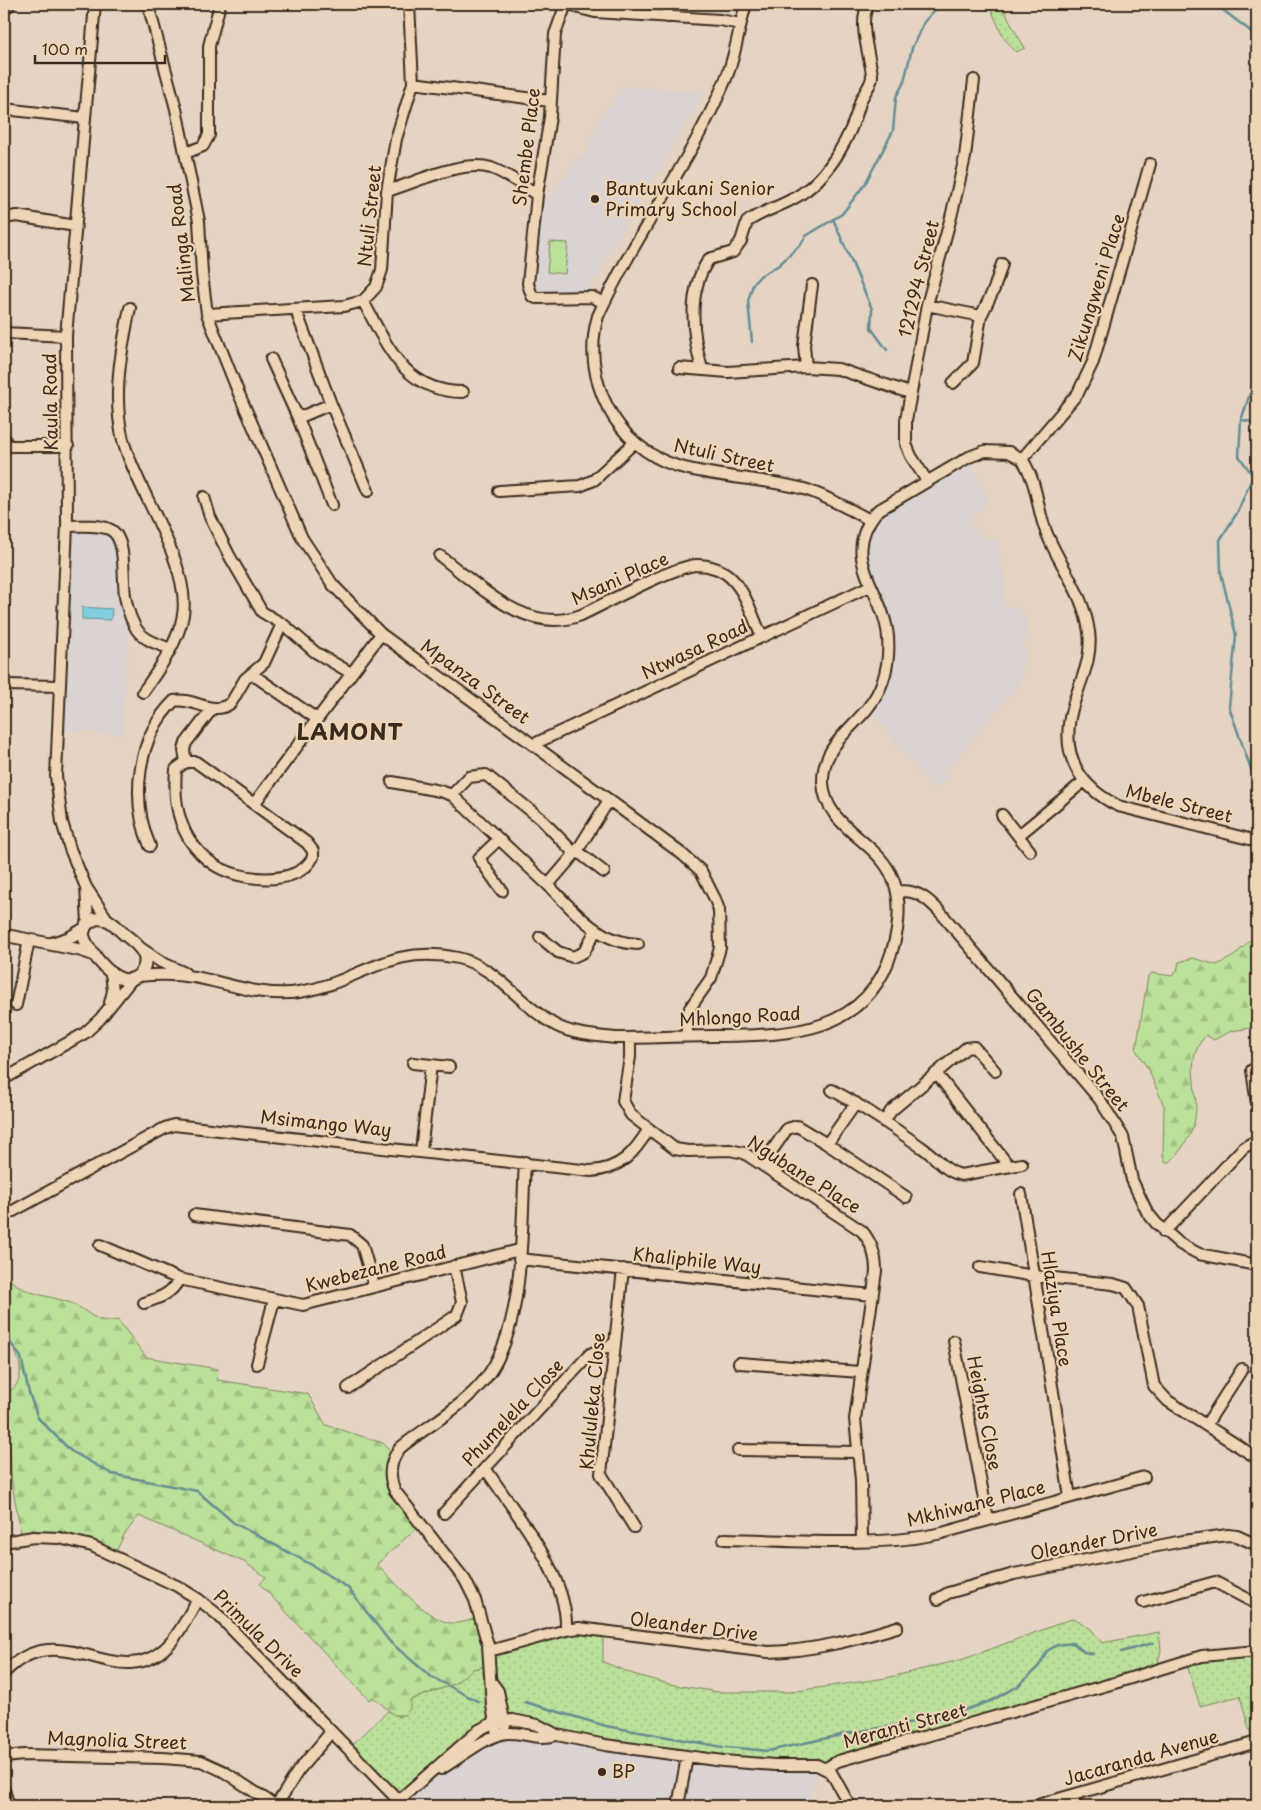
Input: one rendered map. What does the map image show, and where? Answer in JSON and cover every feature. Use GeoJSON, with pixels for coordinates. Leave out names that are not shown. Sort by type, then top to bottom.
{"type":"FeatureCollection","features":[{"type":"Feature","properties":{"kind":"street"},"geometry":{"type":"LineString","coordinates":[[4,10],[10,4]]}},
{"type":"Feature","properties":{"kind":"street","name":"Kaula Road"},"geometry":{"type":"LineString","coordinates":[[95,4],[66,336],[67,526],[56,776],[58,799],[66,837],[86,886],[107,919]]}},
{"type":"Feature","properties":{"kind":"street","name":"Malinga Road"},"geometry":{"type":"LineString","coordinates":[[148,4],[186,153],[199,220],[202,274],[207,314]]}},
{"type":"Feature","properties":{"kind":"street"},"geometry":{"type":"LineString","coordinates":[[186,153],[202,146],[209,135],[208,46],[220,4]]}},
{"type":"Feature","properties":{"kind":"street","name":"Ntuli Street"},"geometry":{"type":"LineString","coordinates":[[363,301],[376,287],[382,270],[386,190],[396,139],[413,83],[410,4]]}},
{"type":"Feature","properties":{"kind":"street","name":"Shembe Place"},"geometry":{"type":"LineString","coordinates":[[566,4],[555,34],[544,164],[538,195],[528,284],[532,296],[536,298],[592,298],[604,303]]}},
{"type":"Feature","properties":{"kind":"street"},"geometry":{"type":"LineString","coordinates":[[572,4],[595,12],[740,24]]}},
{"type":"Feature","properties":{"kind":"street"},"geometry":{"type":"LineString","coordinates":[[667,17],[668,4]]}},
{"type":"Feature","properties":{"kind":"street","name":"Ntuli Street"},"geometry":{"type":"LineString","coordinates":[[746,4],[740,24],[735,56],[714,105],[604,303],[594,331],[593,354],[596,378],[608,408],[635,442],[659,458],[678,466],[806,490],[870,520]]}},
{"type":"Feature","properties":{"kind":"street"},"geometry":{"type":"LineString","coordinates":[[702,369],[694,344],[693,320],[695,299],[704,267],[709,259],[727,254],[736,248],[746,222],[802,193],[823,173],[838,153],[853,124],[863,93],[872,80],[864,22],[869,4]]}},
{"type":"Feature","properties":{"kind":"street","name":"121294 Street"},"geometry":{"type":"LineString","coordinates":[[927,481],[911,456],[904,435],[927,305],[965,157],[974,80]]}},
{"type":"Feature","properties":{"kind":"street"},"geometry":{"type":"LineString","coordinates":[[413,83],[550,101]]}},
{"type":"Feature","properties":{"kind":"street"},"geometry":{"type":"LineString","coordinates":[[4,109],[85,118]]}},
{"type":"Feature","properties":{"kind":"street","name":"Zikungweni Place"},"geometry":{"type":"LineString","coordinates":[[1022,459],[1078,393],[1093,362],[1150,164]]}},
{"type":"Feature","properties":{"kind":"street"},"geometry":{"type":"LineString","coordinates":[[386,190],[454,170],[484,167],[504,174],[538,195]]}},
{"type":"Feature","properties":{"kind":"street"},"geometry":{"type":"LineString","coordinates":[[4,218],[17,216],[75,226]]}},
{"type":"Feature","properties":{"kind":"street"},"geometry":{"type":"LineString","coordinates":[[953,383],[973,363],[981,316],[994,289],[1002,264]]}},
{"type":"Feature","properties":{"kind":"street"},"geometry":{"type":"LineString","coordinates":[[806,367],[804,346],[812,285]]}},
{"type":"Feature","properties":{"kind":"street"},"geometry":{"type":"LineString","coordinates":[[207,314],[344,306],[363,301],[394,358],[404,370],[431,386],[453,392],[464,392]]}},
{"type":"Feature","properties":{"kind":"street"},"geometry":{"type":"LineString","coordinates":[[927,305],[981,316]]}},
{"type":"Feature","properties":{"kind":"street"},"geometry":{"type":"LineString","coordinates":[[130,308],[118,366],[123,441],[150,509],[178,566],[183,594],[183,616],[170,649],[157,673],[142,692]]}},
{"type":"Feature","properties":{"kind":"street"},"geometry":{"type":"LineString","coordinates":[[298,309],[298,316],[331,404],[368,491]]}},
{"type":"Feature","properties":{"kind":"street","name":"Mpanza Street"},"geometry":{"type":"LineString","coordinates":[[207,314],[239,394],[302,538],[333,585],[381,634],[610,800],[693,863],[704,876],[716,899],[721,922],[720,948],[711,978],[690,1008],[686,1036]]}},
{"type":"Feature","properties":{"kind":"street"},"geometry":{"type":"LineString","coordinates":[[4,333],[66,336]]}},
{"type":"Feature","properties":{"kind":"street"},"geometry":{"type":"LineString","coordinates":[[271,359],[298,418],[332,505]]}},
{"type":"Feature","properties":{"kind":"street"},"geometry":{"type":"LineString","coordinates":[[679,368],[728,372],[806,367],[838,369],[910,393]]}},
{"type":"Feature","properties":{"kind":"street"},"geometry":{"type":"LineString","coordinates":[[298,418],[331,404]]}},
{"type":"Feature","properties":{"kind":"street"},"geometry":{"type":"LineString","coordinates":[[4,440],[9,446],[68,446]]}},
{"type":"Feature","properties":{"kind":"street"},"geometry":{"type":"LineString","coordinates":[[499,491],[580,486],[594,480],[635,442]]}},
{"type":"Feature","properties":{"kind":"street","name":"Mhlongo Road"},"geometry":{"type":"LineString","coordinates":[[135,977],[169,974],[195,977],[262,991],[297,993],[313,990],[393,958],[410,955],[440,956],[468,961],[482,968],[559,1026],[595,1036],[630,1038],[792,1034],[813,1029],[842,1016],[859,1002],[881,977],[895,940],[899,908],[897,892],[888,867],[837,818],[828,802],[823,786],[823,770],[833,745],[868,707],[884,678],[888,661],[888,635],[883,615],[863,570],[862,538],[870,520],[877,511],[969,457],[985,451],[1009,452],[1022,459]]}},
{"type":"Feature","properties":{"kind":"street","name":"Mbele Street"},"geometry":{"type":"LineString","coordinates":[[1022,459],[1037,490],[1046,533],[1075,586],[1086,614],[1089,634],[1087,664],[1072,708],[1069,738],[1074,766],[1083,782],[1101,797],[1118,806],[1257,840]]}},
{"type":"Feature","properties":{"kind":"street"},"geometry":{"type":"LineString","coordinates":[[204,497],[210,517],[257,606],[267,616],[282,624],[309,648],[351,673]]}},
{"type":"Feature","properties":{"kind":"street"},"geometry":{"type":"LineString","coordinates":[[67,526],[110,529],[116,534],[121,544],[125,600],[137,630],[145,638],[170,649]]}},
{"type":"Feature","properties":{"kind":"street","name":"Msani Place"},"geometry":{"type":"LineString","coordinates":[[440,556],[494,597],[518,612],[551,621],[570,620],[687,567],[709,566],[726,574],[733,580],[746,600],[762,637]]}},
{"type":"Feature","properties":{"kind":"street","name":"Ntwasa Road"},"geometry":{"type":"LineString","coordinates":[[534,744],[870,586]]}},
{"type":"Feature","properties":{"kind":"street"},"geometry":{"type":"LineString","coordinates":[[186,762],[184,750],[186,743],[212,709],[231,703],[245,679],[264,663],[282,624]]}},
{"type":"Feature","properties":{"kind":"street"},"geometry":{"type":"LineString","coordinates":[[254,804],[381,634]]}},
{"type":"Feature","properties":{"kind":"street"},"geometry":{"type":"LineString","coordinates":[[252,674],[317,719]]}},
{"type":"Feature","properties":{"kind":"street"},"geometry":{"type":"LineString","coordinates":[[4,685],[60,686]]}},
{"type":"Feature","properties":{"kind":"street"},"geometry":{"type":"LineString","coordinates":[[150,846],[141,819],[139,783],[150,736],[174,702],[189,701],[212,709]]}},
{"type":"Feature","properties":{"kind":"street"},"geometry":{"type":"LineString","coordinates":[[186,762],[196,762],[254,804],[307,844],[313,851],[314,857],[305,868],[288,875],[259,879],[237,874],[212,863],[190,840],[180,822],[175,798],[176,769],[186,762]]}},
{"type":"Feature","properties":{"kind":"street"},"geometry":{"type":"LineString","coordinates":[[452,795],[469,777],[486,775],[540,818],[576,852],[604,872]]}},
{"type":"Feature","properties":{"kind":"street"},"geometry":{"type":"LineString","coordinates":[[392,782],[452,795],[596,930],[618,942],[638,944]]}},
{"type":"Feature","properties":{"kind":"street"},"geometry":{"type":"LineString","coordinates":[[1019,835],[1083,782]]}},
{"type":"Feature","properties":{"kind":"street"},"geometry":{"type":"LineString","coordinates":[[548,885],[576,852],[610,800]]}},
{"type":"Feature","properties":{"kind":"street"},"geometry":{"type":"LineString","coordinates":[[1002,816],[1030,851]]}},
{"type":"Feature","properties":{"kind":"street"},"geometry":{"type":"LineString","coordinates":[[499,840],[479,858],[502,891]]}},
{"type":"Feature","properties":{"kind":"street","name":"Kaula Road"},"geometry":{"type":"LineString","coordinates":[[86,886],[89,913],[86,926]]}},
{"type":"Feature","properties":{"kind":"street","name":"Gambushe Street"},"geometry":{"type":"LineString","coordinates":[[897,892],[916,892],[941,913],[1100,1100],[1123,1137],[1132,1180],[1139,1196],[1147,1212],[1164,1232],[1180,1244],[1199,1254],[1257,1264]]}},
{"type":"Feature","properties":{"kind":"street"},"geometry":{"type":"LineString","coordinates":[[4,1079],[76,1040],[94,1026],[144,967],[146,961],[139,947],[107,919],[95,919],[69,938],[49,944]]}},
{"type":"Feature","properties":{"kind":"street"},"geometry":{"type":"LineString","coordinates":[[86,926],[84,940],[94,955],[111,972],[122,979],[135,977]]}},
{"type":"Feature","properties":{"kind":"street"},"geometry":{"type":"LineString","coordinates":[[540,938],[558,952],[573,957],[584,952],[596,930]]}},
{"type":"Feature","properties":{"kind":"street"},"geometry":{"type":"LineString","coordinates":[[4,935],[94,955]]}},
{"type":"Feature","properties":{"kind":"street"},"geometry":{"type":"LineString","coordinates":[[16,1005],[29,940]]}},
{"type":"Feature","properties":{"kind":"street","name":"Mhlongo Road"},"geometry":{"type":"LineString","coordinates":[[139,947],[170,966],[195,977]]}},
{"type":"Feature","properties":{"kind":"street"},"geometry":{"type":"LineString","coordinates":[[108,1009],[113,991],[111,972]]}},
{"type":"Feature","properties":{"kind":"street","name":"Ngubane Place"},"geometry":{"type":"LineString","coordinates":[[630,1038],[630,1057],[623,1101],[627,1110],[648,1129],[675,1148],[688,1151],[738,1151],[862,1231],[867,1237],[876,1258],[854,1419],[861,1480],[862,1540]]}},
{"type":"Feature","properties":{"kind":"street"},"geometry":{"type":"LineString","coordinates":[[884,1122],[891,1111],[960,1052],[970,1046],[978,1050],[995,1071]]}},
{"type":"Feature","properties":{"kind":"street"},"geometry":{"type":"LineString","coordinates":[[413,1063],[449,1067]]}},
{"type":"Feature","properties":{"kind":"street"},"geometry":{"type":"LineString","coordinates":[[421,1151],[431,1065]]}},
{"type":"Feature","properties":{"kind":"street"},"geometry":{"type":"LineString","coordinates":[[1252,1070],[1257,1104]]}},
{"type":"Feature","properties":{"kind":"street"},"geometry":{"type":"LineString","coordinates":[[936,1073],[1009,1166]]}},
{"type":"Feature","properties":{"kind":"street"},"geometry":{"type":"LineString","coordinates":[[832,1090],[856,1103],[926,1150],[952,1173],[961,1175],[1022,1164]]}},
{"type":"Feature","properties":{"kind":"street"},"geometry":{"type":"LineString","coordinates":[[827,1144],[856,1103]]}},
{"type":"Feature","properties":{"kind":"street","name":"Msimango Way"},"geometry":{"type":"LineString","coordinates":[[4,1216],[174,1125],[525,1162],[591,1171],[611,1168],[620,1164],[636,1150],[648,1129]]}},
{"type":"Feature","properties":{"kind":"street"},"geometry":{"type":"LineString","coordinates":[[762,1165],[787,1129],[793,1126],[802,1128],[906,1197]]}},
{"type":"Feature","properties":{"kind":"street"},"geometry":{"type":"LineString","coordinates":[[1164,1232],[1243,1148],[1257,1140]]}},
{"type":"Feature","properties":{"kind":"street"},"geometry":{"type":"LineString","coordinates":[[426,1777],[502,1734],[500,1721],[490,1693],[492,1683],[489,1651],[483,1620],[472,1593],[449,1560],[395,1491],[391,1476],[391,1466],[400,1448],[475,1390],[493,1367],[509,1335],[514,1314],[525,1162]]}},
{"type":"Feature","properties":{"kind":"street","name":"Hlaziya Place"},"geometry":{"type":"LineString","coordinates":[[1022,1194],[1070,1497]]}},
{"type":"Feature","properties":{"kind":"street"},"geometry":{"type":"LineString","coordinates":[[194,1215],[350,1235],[362,1244],[374,1286]]}},
{"type":"Feature","properties":{"kind":"street","name":"Kwebezane Road"},"geometry":{"type":"LineString","coordinates":[[100,1244],[179,1279],[296,1305],[310,1304],[454,1266],[519,1255]]}},
{"type":"Feature","properties":{"kind":"street","name":"Khaliphile Way"},"geometry":{"type":"LineString","coordinates":[[519,1255],[623,1269],[872,1295]]}},
{"type":"Feature","properties":{"kind":"street"},"geometry":{"type":"LineString","coordinates":[[348,1388],[457,1315],[462,1302],[454,1266]]}},
{"type":"Feature","properties":{"kind":"street"},"geometry":{"type":"LineString","coordinates":[[980,1267],[1034,1276],[1113,1284],[1126,1288],[1138,1306],[1154,1386],[1168,1401],[1257,1458]]}},
{"type":"Feature","properties":{"kind":"street","name":"Khululeka Close"},"geometry":{"type":"LineString","coordinates":[[623,1269],[613,1344],[601,1474],[634,1526]]}},
{"type":"Feature","properties":{"kind":"street"},"geometry":{"type":"LineString","coordinates":[[144,1303],[164,1296],[172,1290],[179,1279]]}},
{"type":"Feature","properties":{"kind":"street"},"geometry":{"type":"LineString","coordinates":[[257,1364],[274,1300]]}},
{"type":"Feature","properties":{"kind":"street","name":"Heights Close"},"geometry":{"type":"LineString","coordinates":[[954,1341],[988,1520]]}},
{"type":"Feature","properties":{"kind":"street","name":"Phumelela Close"},"geometry":{"type":"LineString","coordinates":[[444,1513],[590,1354],[613,1344]]}},
{"type":"Feature","properties":{"kind":"street"},"geometry":{"type":"LineString","coordinates":[[739,1363],[860,1372]]}},
{"type":"Feature","properties":{"kind":"street"},"geometry":{"type":"LineString","coordinates":[[1206,1425],[1242,1369]]}},
{"type":"Feature","properties":{"kind":"street"},"geometry":{"type":"LineString","coordinates":[[738,1450],[857,1452]]}},
{"type":"Feature","properties":{"kind":"street"},"geometry":{"type":"LineString","coordinates":[[485,1468],[540,1553],[559,1589],[566,1617],[566,1630]]}},
{"type":"Feature","properties":{"kind":"street","name":"Mkhiwane Place"},"geometry":{"type":"LineString","coordinates":[[724,1539],[913,1539],[1144,1477]]}},
{"type":"Feature","properties":{"kind":"street","name":"Oleander Drive"},"geometry":{"type":"LineString","coordinates":[[938,1599],[948,1594],[1014,1574],[1182,1540],[1228,1535],[1257,1544]]}},
{"type":"Feature","properties":{"kind":"street","name":"Primula Drive"},"geometry":{"type":"LineString","coordinates":[[4,1542],[32,1537],[74,1540],[128,1563],[198,1598],[218,1615],[332,1732],[395,1803]]}},
{"type":"Feature","properties":{"kind":"street"},"geometry":{"type":"LineString","coordinates":[[1143,1602],[1215,1582],[1257,1604]]}},
{"type":"Feature","properties":{"kind":"street"},"geometry":{"type":"LineString","coordinates":[[4,1673],[22,1658],[52,1649],[80,1652],[118,1664],[149,1659],[172,1641],[198,1598]]}},
{"type":"Feature","properties":{"kind":"street","name":"Oleander Drive"},"geometry":{"type":"LineString","coordinates":[[489,1651],[566,1630],[590,1629],[768,1652],[811,1649],[897,1627]]}},
{"type":"Feature","properties":{"kind":"street","name":"Meranti Street"},"geometry":{"type":"LineString","coordinates":[[500,1721],[538,1725],[557,1735],[604,1746],[775,1766],[817,1765],[826,1768],[838,1761],[1118,1682],[1202,1656],[1257,1651]]}},
{"type":"Feature","properties":{"kind":"street"},"geometry":{"type":"LineString","coordinates":[[395,1803],[479,1730],[500,1721]]}},
{"type":"Feature","properties":{"kind":"street"},"geometry":{"type":"LineString","coordinates":[[276,1806],[298,1771],[332,1732]]}},
{"type":"Feature","properties":{"kind":"street","name":"Meranti Street"},"geometry":{"type":"LineString","coordinates":[[502,1734],[540,1739],[557,1735]]}},
{"type":"Feature","properties":{"kind":"street","name":"Jacaranda Avenue"},"geometry":{"type":"LineString","coordinates":[[1034,1806],[1257,1742]]}},
{"type":"Feature","properties":{"kind":"street","name":"Magnolia Street"},"geometry":{"type":"LineString","coordinates":[[4,1757],[24,1755],[201,1760],[223,1771],[276,1806]]}},
{"type":"Feature","properties":{"kind":"street"},"geometry":{"type":"LineString","coordinates":[[678,1806],[687,1757]]}},
{"type":"Feature","properties":{"kind":"street"},"geometry":{"type":"LineString","coordinates":[[826,1768],[831,1772],[850,1806]]}},
{"type":"Feature","properties":{"kind":"street"},"geometry":{"type":"LineString","coordinates":[[4,1790],[9,1806]]}},
{"type":"Feature","properties":{"kind":"street"},"geometry":{"type":"LineString","coordinates":[[1073,1795],[1076,1806]]}},
{"type":"Feature","properties":{"kind":"shaded area","name":"Bantuvukani Senior Primary School"},"geometry":{"type":"Polygon","coordinates":[[[625,86],[705,92],[583,298],[534,297],[530,264],[536,211],[569,172],[578,157],[585,156],[599,119],[625,86]]]}},
{"type":"Feature","properties":{"kind":"shaded area"},"geometry":{"type":"Polygon","coordinates":[[[969,458],[989,500],[967,521],[987,540],[995,538],[1006,582],[1004,605],[1019,608],[1027,619],[1021,681],[943,774],[947,778],[934,789],[868,707],[875,697],[888,635],[864,570],[862,538],[870,520],[969,458]]]}},
{"type":"Feature","properties":{"kind":"shaded area"},"geometry":{"type":"Polygon","coordinates":[[[66,526],[115,534],[131,619],[125,677],[123,735],[58,729],[66,526]]]}},
{"type":"Feature","properties":{"kind":"shaded area"},"geometry":{"type":"Polygon","coordinates":[[[497,1735],[546,1738],[826,1768],[817,1775],[808,1806],[393,1806],[417,1784],[497,1735]]]}},
{"type":"Feature","properties":{"kind":"green space"},"geometry":{"type":"Polygon","coordinates":[[[989,4],[1002,4],[1025,48],[1016,52],[1003,37],[989,4]]]}},
{"type":"Feature","properties":{"kind":"green space"},"geometry":{"type":"Polygon","coordinates":[[[1160,4],[1187,4],[1181,8],[1173,9],[1166,8],[1160,4]]]}},
{"type":"Feature","properties":{"kind":"green space"},"geometry":{"type":"Polygon","coordinates":[[[550,242],[568,243],[565,274],[547,272],[550,242]]]}},
{"type":"Feature","properties":{"kind":"green space"},"geometry":{"type":"Polygon","coordinates":[[[1257,933],[1255,972],[1257,975],[1257,1027],[1231,1031],[1214,1040],[1206,1035],[1199,1045],[1193,1065],[1196,1107],[1194,1124],[1179,1152],[1170,1162],[1165,1162],[1163,1156],[1164,1106],[1148,1069],[1136,1050],[1148,976],[1152,973],[1172,976],[1177,971],[1179,962],[1193,958],[1217,965],[1234,956],[1257,933]]]}},
{"type":"Feature","properties":{"kind":"green space"},"geometry":{"type":"Polygon","coordinates":[[[4,1275],[20,1287],[34,1293],[68,1302],[97,1318],[110,1321],[118,1320],[146,1357],[218,1369],[217,1380],[308,1394],[326,1425],[383,1443],[395,1455],[390,1475],[421,1524],[377,1564],[421,1607],[441,1620],[458,1623],[481,1616],[490,1665],[473,1669],[454,1684],[410,1700],[410,1709],[405,1715],[394,1715],[373,1697],[369,1700],[260,1584],[266,1577],[244,1562],[139,1516],[124,1535],[115,1554],[92,1544],[22,1538],[12,1484],[6,1393],[14,1388],[18,1381],[20,1365],[14,1348],[4,1334],[4,1275]]]}},
{"type":"Feature","properties":{"kind":"green space"},"geometry":{"type":"Polygon","coordinates":[[[1074,1618],[1091,1629],[1102,1643],[1159,1632],[1161,1650],[1156,1671],[826,1768],[506,1734],[426,1778],[398,1800],[348,1749],[388,1711],[400,1717],[410,1700],[454,1684],[473,1669],[490,1665],[488,1652],[566,1630],[603,1633],[603,1662],[633,1674],[669,1684],[718,1692],[790,1692],[886,1678],[964,1659],[1074,1618]]]}},
{"type":"Feature","properties":{"kind":"green space"},"geometry":{"type":"Polygon","coordinates":[[[1257,1651],[1257,1743],[1253,1743],[1240,1696],[1200,1706],[1186,1662],[1257,1651]]]}},
{"type":"Feature","properties":{"kind":"water"},"geometry":{"type":"Polygon","coordinates":[[[82,607],[112,609],[111,620],[82,619],[82,607]]]}},
{"type":"Feature","properties":{"kind":"waterway"},"geometry":{"type":"LineString","coordinates":[[752,342],[748,301],[753,284],[760,276],[779,265],[801,244],[806,236],[842,214],[865,184],[893,131],[896,97],[904,82],[912,48],[924,22],[940,4]]}},
{"type":"Feature","properties":{"kind":"waterway"},"geometry":{"type":"LineString","coordinates":[[1215,4],[1257,36]]}},
{"type":"Feature","properties":{"kind":"waterway"},"geometry":{"type":"LineString","coordinates":[[833,219],[872,309],[871,328],[887,350]]}},
{"type":"Feature","properties":{"kind":"waterway"},"geometry":{"type":"LineString","coordinates":[[1257,374],[1241,420],[1239,456],[1253,476],[1237,513],[1220,540],[1221,573],[1236,635],[1229,707],[1257,786]]}},
{"type":"Feature","properties":{"kind":"waterway"},"geometry":{"type":"LineString","coordinates":[[1242,420],[1257,423]]}},
{"type":"Feature","properties":{"kind":"waterway"},"geometry":{"type":"LineString","coordinates":[[4,1334],[21,1357],[29,1393],[38,1418],[71,1451],[112,1474],[197,1491],[234,1523],[312,1565],[348,1588],[390,1642],[430,1676],[479,1702]]}},
{"type":"Feature","properties":{"kind":"waterway"},"geometry":{"type":"LineString","coordinates":[[727,1747],[768,1751],[850,1733],[948,1716],[993,1700],[1018,1686],[1039,1666],[1047,1651],[1057,1645],[1073,1643],[1084,1652],[1093,1654]]}},
{"type":"Feature","properties":{"kind":"waterway"},"geometry":{"type":"LineString","coordinates":[[1121,1652],[1153,1643]]}},
{"type":"Feature","properties":{"kind":"waterway"},"geometry":{"type":"LineString","coordinates":[[525,1702],[606,1726],[723,1747]]}},
{"type":"Feature","properties":{"kind":"place","name":"Bantuvukani Senior Primary School"},"geometry":{"type":"Point","coordinates":[595,199]}},
{"type":"Feature","properties":{"kind":"place","name":"BP"},"geometry":{"type":"Point","coordinates":[602,1772]}},
{"type":"Feature","properties":{"kind":"district","name":"LAMONT"},"geometry":{"type":"Point","coordinates":[350,732]}}]}
